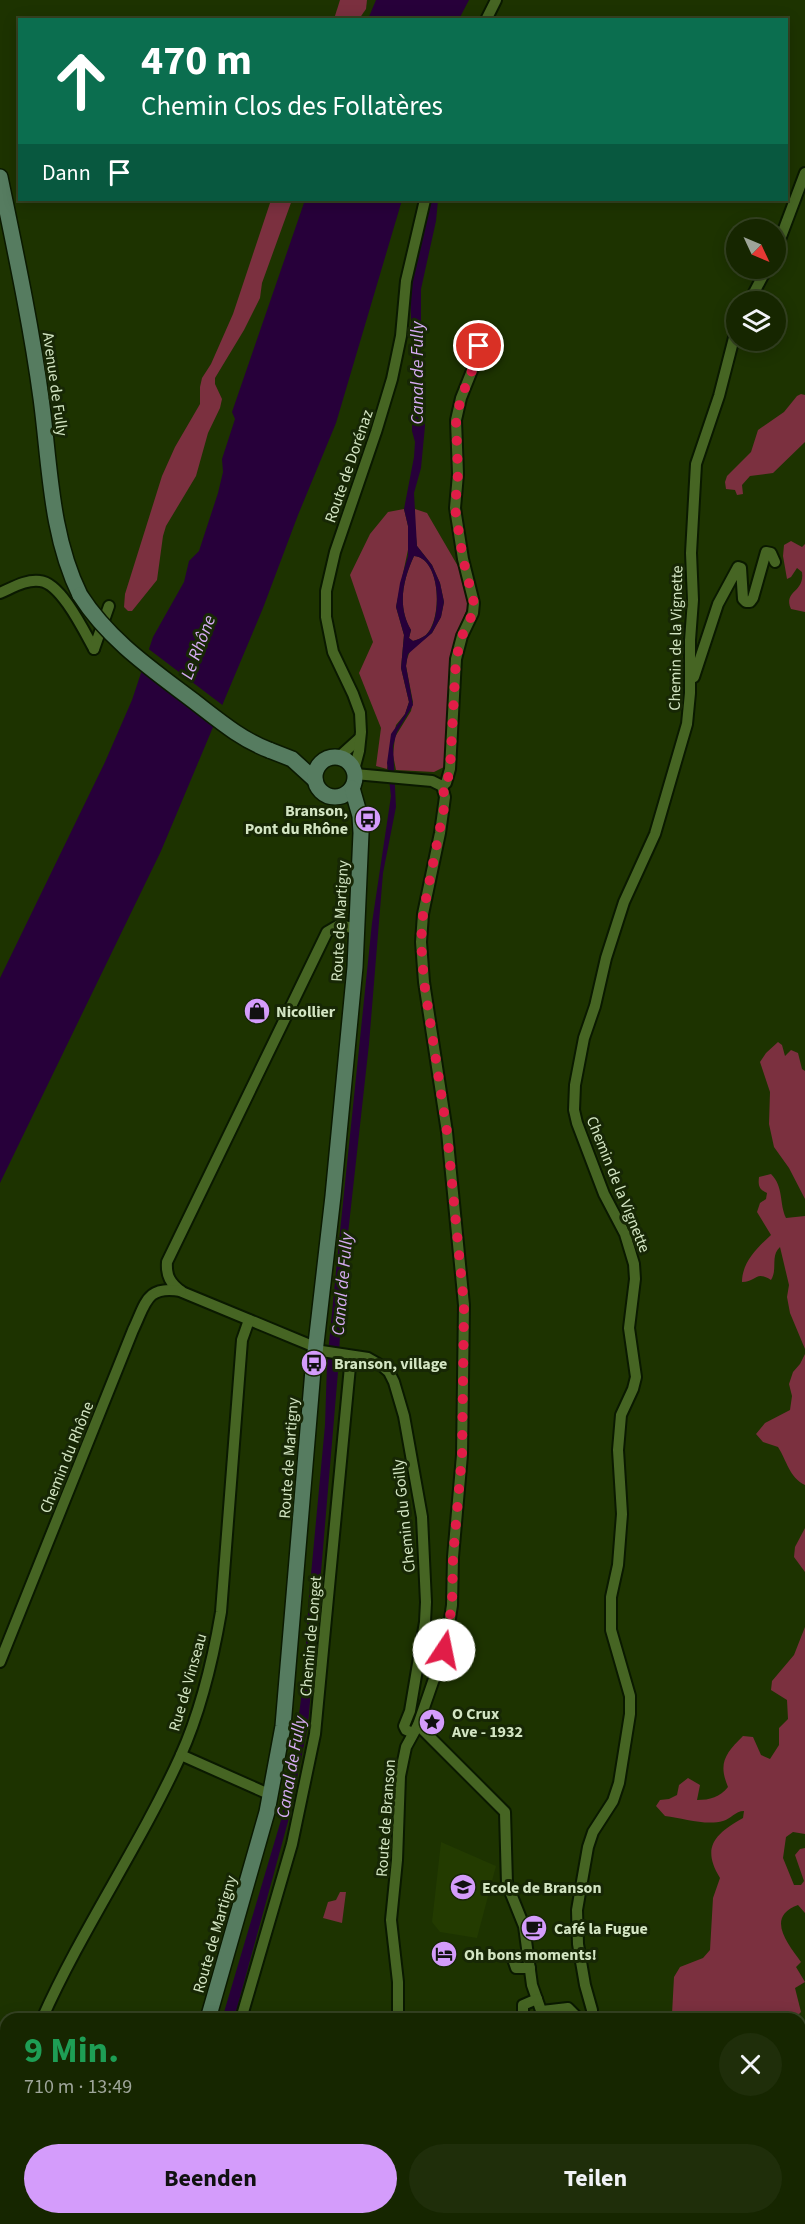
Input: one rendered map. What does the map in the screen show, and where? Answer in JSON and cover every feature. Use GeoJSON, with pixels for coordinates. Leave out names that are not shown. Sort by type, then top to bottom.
{"type":"FeatureCollection","features":[{"type":"Feature","properties":{"kind":"main road","name":"Avenue de Fully"},"geometry":{"type":"LineString","coordinates":[[0,177],[5,202],[6,233],[35,357],[60,542],[69,572],[80,595],[100,624],[138,658],[228,727],[245,738],[292,759]]}},
{"type":"Feature","properties":{"kind":"main road"},"geometry":{"type":"LineString","coordinates":[[292,759],[323,760],[339,757],[348,762],[354,777],[344,795],[333,798]]}},
{"type":"Feature","properties":{"kind":"main road"},"geometry":{"type":"LineString","coordinates":[[292,759],[315,780],[320,792],[333,798],[360,821]]}},
{"type":"Feature","properties":{"kind":"main road"},"geometry":{"type":"LineString","coordinates":[[315,780],[316,769],[323,760]]}},
{"type":"Feature","properties":{"kind":"main road","name":"Route de Martigny"},"geometry":{"type":"LineString","coordinates":[[210,2013],[271,1795],[286,1701],[357,929],[360,821],[354,777]]}},
{"type":"Feature","properties":{"kind":"street"},"geometry":{"type":"LineString","coordinates":[[487,18],[496,0]]}},
{"type":"Feature","properties":{"kind":"street"},"geometry":{"type":"LineString","coordinates":[[786,223],[805,173]]}},
{"type":"Feature","properties":{"kind":"street","name":"Route de Dorénaz"},"geometry":{"type":"LineString","coordinates":[[354,777],[361,722],[357,703],[338,664],[328,634],[326,591],[335,552],[392,379],[400,336],[406,281],[425,201]]}},
{"type":"Feature","properties":{"kind":"street","name":"Route de Branson"},"geometry":{"type":"LineString","coordinates":[[398,2013],[398,1982],[391,1920],[398,1860],[400,1776],[406,1748],[444,1650],[450,1617],[462,1455],[464,1305],[447,1132],[424,982],[421,942],[423,914],[444,808],[445,797],[442,786],[447,782],[450,769],[456,659],[462,636],[474,608],[455,508],[458,474],[457,415],[463,391],[475,363],[482,333]]}},
{"type":"Feature","properties":{"kind":"street","name":"Chemin de la Vignette"},"geometry":{"type":"LineString","coordinates":[[592,2013],[578,1944],[577,1910],[588,1847],[593,1832],[613,1801],[619,1783],[630,1714],[630,1696],[611,1630],[610,1613],[621,1526],[622,1490],[618,1450],[621,1415],[636,1377],[629,1328],[635,1279],[634,1264],[625,1234],[603,1194],[579,1131],[574,1110],[575,1085],[584,1038],[624,902],[655,834],[687,724],[690,693],[693,600],[691,553],[696,464],[719,396],[731,351]]}},
{"type":"Feature","properties":{"kind":"street"},"geometry":{"type":"LineString","coordinates":[[690,693],[718,604],[738,567],[741,568],[742,599],[750,602],[764,562],[764,554],[771,553],[775,562]]}},
{"type":"Feature","properties":{"kind":"street"},"geometry":{"type":"LineString","coordinates":[[0,593],[32,581],[50,584],[61,595],[94,649],[109,606]]}},
{"type":"Feature","properties":{"kind":"street"},"geometry":{"type":"LineString","coordinates":[[339,757],[360,738]]}},
{"type":"Feature","properties":{"kind":"street"},"geometry":{"type":"LineString","coordinates":[[354,777],[371,775],[432,781],[442,786]]}},
{"type":"Feature","properties":{"kind":"street"},"geometry":{"type":"LineString","coordinates":[[182,1292],[168,1277],[167,1265],[170,1254],[327,932],[339,926],[357,929]]}},
{"type":"Feature","properties":{"kind":"street","name":"Chemin du Rhône"},"geometry":{"type":"LineString","coordinates":[[0,1662],[147,1300],[154,1292],[162,1289],[182,1292]]}},
{"type":"Feature","properties":{"kind":"street","name":"Chemin du Goilly"},"geometry":{"type":"LineString","coordinates":[[182,1292],[318,1349],[368,1358],[390,1372],[404,1416],[418,1486],[424,1546],[425,1622],[410,1711],[404,1726],[406,1730],[415,1729]]}},
{"type":"Feature","properties":{"kind":"street","name":"Rue de Vinseau"},"geometry":{"type":"LineString","coordinates":[[45,2013],[70,1961],[181,1755],[214,1651],[221,1612],[243,1340],[249,1320]]}},
{"type":"Feature","properties":{"kind":"street","name":"Chemin de Longet"},"geometry":{"type":"LineString","coordinates":[[243,2013],[292,1844],[315,1734],[348,1355]]}},
{"type":"Feature","properties":{"kind":"street"},"geometry":{"type":"LineString","coordinates":[[415,1729],[505,1812],[507,1884],[524,1926],[532,1984],[542,2013]]}},
{"type":"Feature","properties":{"kind":"street"},"geometry":{"type":"LineString","coordinates":[[181,1755],[271,1795]]}},
{"type":"Feature","properties":{"kind":"street"},"geometry":{"type":"LineString","coordinates":[[512,1956],[516,1968],[530,1968]]}},
{"type":"Feature","properties":{"kind":"street"},"geometry":{"type":"LineString","coordinates":[[524,2013],[523,2004],[537,1999]]}},
{"type":"Feature","properties":{"kind":"street"},"geometry":{"type":"LineString","coordinates":[[550,2013],[568,2008],[573,2013]]}},
{"type":"Feature","properties":{"kind":"shaded area"},"geometry":{"type":"Polygon","coordinates":[[[340,0],[367,0],[366,9],[360,18],[334,18],[340,0]]]}},
{"type":"Feature","properties":{"kind":"shaded area"},"geometry":{"type":"Polygon","coordinates":[[[271,201],[292,201],[262,283],[260,298],[215,378],[215,384],[222,399],[220,408],[208,433],[196,476],[166,526],[157,580],[132,611],[128,611],[124,607],[125,594],[162,476],[175,447],[200,404],[202,378],[211,364],[233,314],[271,201]]]}},
{"type":"Feature","properties":{"kind":"shaded area"},"geometry":{"type":"Polygon","coordinates":[[[801,394],[805,395],[805,442],[773,473],[750,476],[742,485],[743,494],[737,495],[735,490],[726,489],[727,476],[751,452],[758,430],[784,412],[801,394]]]}},
{"type":"Feature","properties":{"kind":"shaded area"},"geometry":{"type":"Polygon","coordinates":[[[404,509],[409,545],[396,607],[404,635],[401,668],[409,702],[405,714],[396,725],[387,769],[376,766],[381,728],[359,673],[373,642],[350,575],[370,534],[388,512],[404,509]]]}},
{"type":"Feature","properties":{"kind":"shaded area"},"geometry":{"type":"Polygon","coordinates":[[[415,509],[427,513],[466,580],[469,604],[455,638],[446,766],[434,772],[396,770],[393,755],[395,737],[411,711],[413,702],[406,666],[407,659],[410,651],[432,633],[441,617],[444,602],[440,583],[432,565],[417,546],[415,509]]]}},
{"type":"Feature","properties":{"kind":"shaded area"},"geometry":{"type":"Polygon","coordinates":[[[791,541],[802,547],[805,544],[805,612],[791,609],[789,603],[802,579],[802,572],[797,568],[787,579],[783,556],[784,545],[791,541]]]}},
{"type":"Feature","properties":{"kind":"shaded area"},"geometry":{"type":"Polygon","coordinates":[[[414,556],[423,559],[430,567],[434,578],[437,604],[435,616],[426,635],[413,641],[409,638],[411,630],[404,612],[403,593],[414,556]]]}},
{"type":"Feature","properties":{"kind":"shaded area"},"geometry":{"type":"Polygon","coordinates":[[[778,1042],[782,1045],[785,1056],[791,1050],[798,1053],[802,1069],[805,1071],[805,1199],[789,1168],[774,1147],[769,1124],[770,1092],[760,1062],[778,1042]]]}},
{"type":"Feature","properties":{"kind":"shaded area"},"geometry":{"type":"Polygon","coordinates":[[[771,1174],[778,1184],[786,1218],[805,1216],[805,1349],[790,1313],[787,1297],[789,1285],[780,1247],[775,1254],[771,1280],[759,1276],[742,1282],[748,1262],[771,1235],[757,1212],[760,1203],[766,1199],[767,1193],[760,1187],[759,1177],[771,1174]]]}},
{"type":"Feature","properties":{"kind":"shaded area"},"geometry":{"type":"Polygon","coordinates":[[[805,1354],[805,1485],[795,1478],[778,1447],[763,1442],[756,1434],[765,1423],[790,1410],[792,1396],[789,1384],[793,1372],[805,1354]]]}},
{"type":"Feature","properties":{"kind":"shaded area"},"geometry":{"type":"Polygon","coordinates":[[[805,1528],[805,1572],[794,1557],[795,1547],[805,1528]]]}},
{"type":"Feature","properties":{"kind":"shaded area"},"geometry":{"type":"Polygon","coordinates":[[[805,1627],[805,1834],[793,1832],[786,1837],[783,1858],[794,1885],[801,1885],[804,1881],[795,1855],[800,1849],[805,1848],[805,1913],[798,1905],[788,1910],[781,1924],[790,1947],[801,1962],[796,1967],[805,1982],[795,1988],[801,2012],[672,2013],[674,1977],[680,1967],[703,1958],[710,1950],[713,1898],[720,1878],[712,1858],[714,1842],[725,1830],[743,1818],[744,1811],[723,1821],[709,1823],[665,1816],[656,1806],[660,1800],[677,1795],[679,1785],[688,1778],[700,1785],[697,1800],[710,1799],[722,1793],[728,1787],[724,1771],[725,1759],[743,1736],[753,1737],[761,1755],[770,1759],[779,1745],[779,1728],[788,1719],[787,1700],[771,1690],[772,1681],[794,1655],[805,1627]]]}},
{"type":"Feature","properties":{"kind":"shaded area","name":"Ecole de Branson"},"geometry":{"type":"Polygon","coordinates":[[[441,1842],[496,1866],[477,1938],[440,1932],[432,1922],[441,1842]]]}},
{"type":"Feature","properties":{"kind":"shaded area"},"geometry":{"type":"Polygon","coordinates":[[[340,1892],[346,1892],[342,1923],[323,1918],[328,1902],[336,1900],[340,1892]]]}},
{"type":"Feature","properties":{"kind":"water"},"geometry":{"type":"Polygon","coordinates":[[[376,0],[469,0],[460,18],[368,18],[376,0]]]}},
{"type":"Feature","properties":{"kind":"water","name":"Le Rhône"},"geometry":{"type":"Polygon","coordinates":[[[305,201],[402,201],[336,423],[263,608],[161,851],[0,1183],[0,978],[105,762],[132,700],[153,637],[184,582],[189,561],[199,551],[223,472],[222,459],[235,419],[232,412],[305,201]]]}},
{"type":"Feature","properties":{"kind":"water","name":"Canal de Fully"},"geometry":{"type":"Polygon","coordinates":[[[430,201],[438,201],[436,221],[421,289],[421,374],[425,426],[421,468],[414,493],[417,546],[432,565],[440,583],[444,602],[441,617],[432,633],[408,654],[406,666],[413,705],[397,732],[393,746],[396,807],[383,873],[369,1044],[343,1279],[338,1372],[308,1725],[289,1818],[236,2013],[224,2013],[281,1820],[294,1751],[304,1677],[325,1425],[327,1364],[338,1251],[372,923],[391,796],[387,763],[391,734],[405,714],[409,702],[401,668],[404,635],[396,607],[408,556],[408,526],[404,509],[415,442],[412,431],[413,367],[411,278],[430,201]],[[414,556],[407,574],[403,602],[411,630],[409,638],[413,641],[426,635],[435,617],[436,591],[430,567],[423,559],[414,556]]]}},
{"type":"Feature","properties":{"kind":"pier"},"geometry":{"type":"Polygon","coordinates":[[[146,647],[225,707],[216,728],[139,670],[146,647]]]}},
{"type":"Feature","properties":{"kind":"place","name":"Branson, Pont du Rhône"},"geometry":{"type":"Point","coordinates":[368,819]}},
{"type":"Feature","properties":{"kind":"place","name":"Nicollier"},"geometry":{"type":"Point","coordinates":[257,1011]}},
{"type":"Feature","properties":{"kind":"place","name":"Branson, village"},"geometry":{"type":"Point","coordinates":[314,1363]}},
{"type":"Feature","properties":{"kind":"place","name":"O Crux Ave - 1932"},"geometry":{"type":"Point","coordinates":[432,1722]}},
{"type":"Feature","properties":{"kind":"place","name":"Ecole de Branson"},"geometry":{"type":"Point","coordinates":[463,1887]}},
{"type":"Feature","properties":{"kind":"place","name":"Café la Fugue"},"geometry":{"type":"Point","coordinates":[534,1928]}},
{"type":"Feature","properties":{"kind":"place","name":"Oh bons moments!"},"geometry":{"type":"Point","coordinates":[444,1954]}},
{"type":"Feature","properties":{"kind":"route"},"geometry":{"type":"LineString","coordinates":[[444,1650],[452,1605],[453,1557],[462,1455],[464,1305],[447,1132],[424,982],[421,928],[442,821],[445,797],[442,786],[447,782],[450,769],[456,659],[462,636],[474,608],[455,508],[458,474],[456,430],[461,398],[479,346]]}}]}
